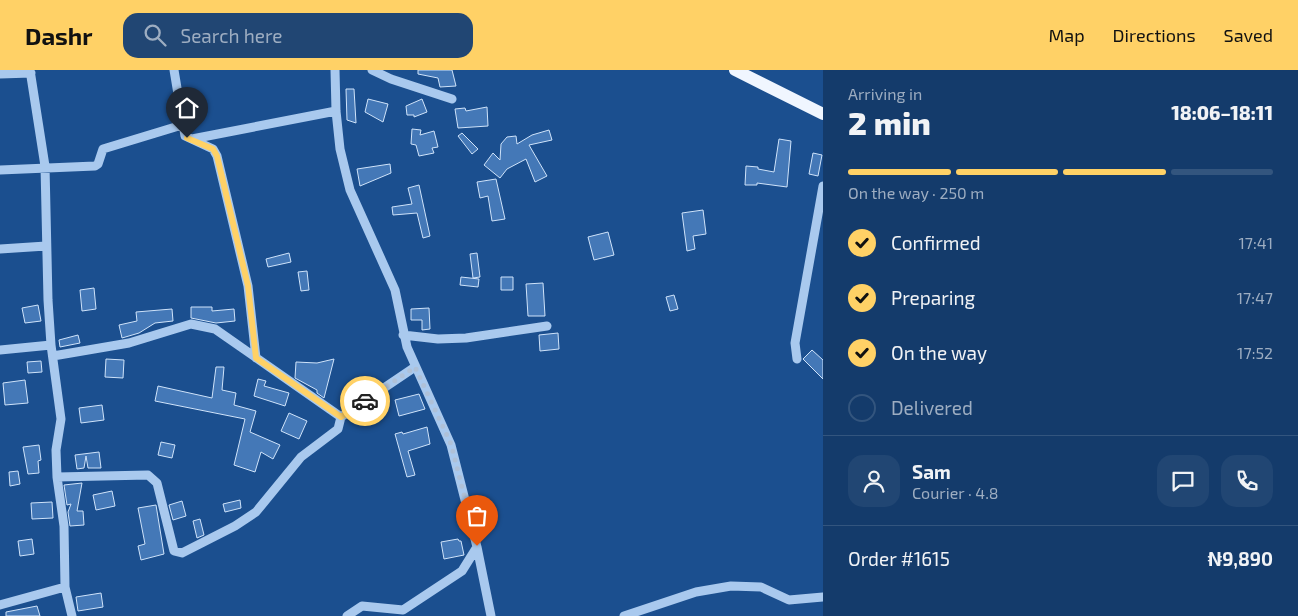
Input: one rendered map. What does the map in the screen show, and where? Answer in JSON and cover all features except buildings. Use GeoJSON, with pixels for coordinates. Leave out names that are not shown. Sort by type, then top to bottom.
{"type":"FeatureCollection","features":[{"type":"Feature","properties":{"kind":"main road"},"geometry":{"type":"LineString","coordinates":[[735,70],[823,114]]}},
{"type":"Feature","properties":{"kind":"street"},"geometry":{"type":"LineString","coordinates":[[174,70],[185,136],[213,149],[217,156],[248,286],[256,358]]}},
{"type":"Feature","properties":{"kind":"street"},"geometry":{"type":"LineString","coordinates":[[335,70],[336,111],[340,149],[350,190],[395,290],[403,335],[415,367],[451,444],[477,546],[491,616]]}},
{"type":"Feature","properties":{"kind":"street"},"geometry":{"type":"LineString","coordinates":[[372,70],[391,79],[452,99]]}},
{"type":"Feature","properties":{"kind":"street"},"geometry":{"type":"LineString","coordinates":[[0,74],[30,71],[45,166],[46,246],[51,345],[61,419],[56,450],[57,477],[64,526],[65,587],[72,616]]}},
{"type":"Feature","properties":{"kind":"street"},"geometry":{"type":"LineString","coordinates":[[192,139],[336,111]]}},
{"type":"Feature","properties":{"kind":"street"},"geometry":{"type":"LineString","coordinates":[[0,170],[45,166],[95,166],[98,164],[103,149],[182,125]]}},
{"type":"Feature","properties":{"kind":"street"},"geometry":{"type":"LineString","coordinates":[[797,359],[796,343],[823,186]]}},
{"type":"Feature","properties":{"kind":"street"},"geometry":{"type":"LineString","coordinates":[[0,249],[46,246]]}},
{"type":"Feature","properties":{"kind":"street"},"geometry":{"type":"LineString","coordinates":[[53,356],[130,343],[192,324],[215,329],[341,417]]}},
{"type":"Feature","properties":{"kind":"street"},"geometry":{"type":"LineString","coordinates":[[403,335],[438,339],[466,338],[547,326]]}},
{"type":"Feature","properties":{"kind":"street"},"geometry":{"type":"LineString","coordinates":[[0,350],[51,345]]}},
{"type":"Feature","properties":{"kind":"street"},"geometry":{"type":"LineString","coordinates":[[57,477],[148,475],[157,483],[174,551],[182,553],[235,526],[256,512],[282,477],[301,457],[338,429],[341,417],[415,367]]}},
{"type":"Feature","properties":{"kind":"street"},"geometry":{"type":"LineString","coordinates":[[347,616],[362,606],[403,610],[462,571],[477,546]]}},
{"type":"Feature","properties":{"kind":"street"},"geometry":{"type":"LineString","coordinates":[[624,616],[696,592],[731,586],[761,587],[789,600],[823,597]]}},
{"type":"Feature","properties":{"kind":"street"},"geometry":{"type":"LineString","coordinates":[[0,605],[65,587]]}},
{"type":"Feature","properties":{"kind":"way so far"},"geometry":{"type":"LineString","coordinates":[[365,401],[415,367],[451,444],[477,546]]}},
{"type":"Feature","properties":{"kind":"route"},"geometry":{"type":"LineString","coordinates":[[187,138],[213,149],[217,156],[248,286],[256,358],[341,417],[365,401]]}}]}
